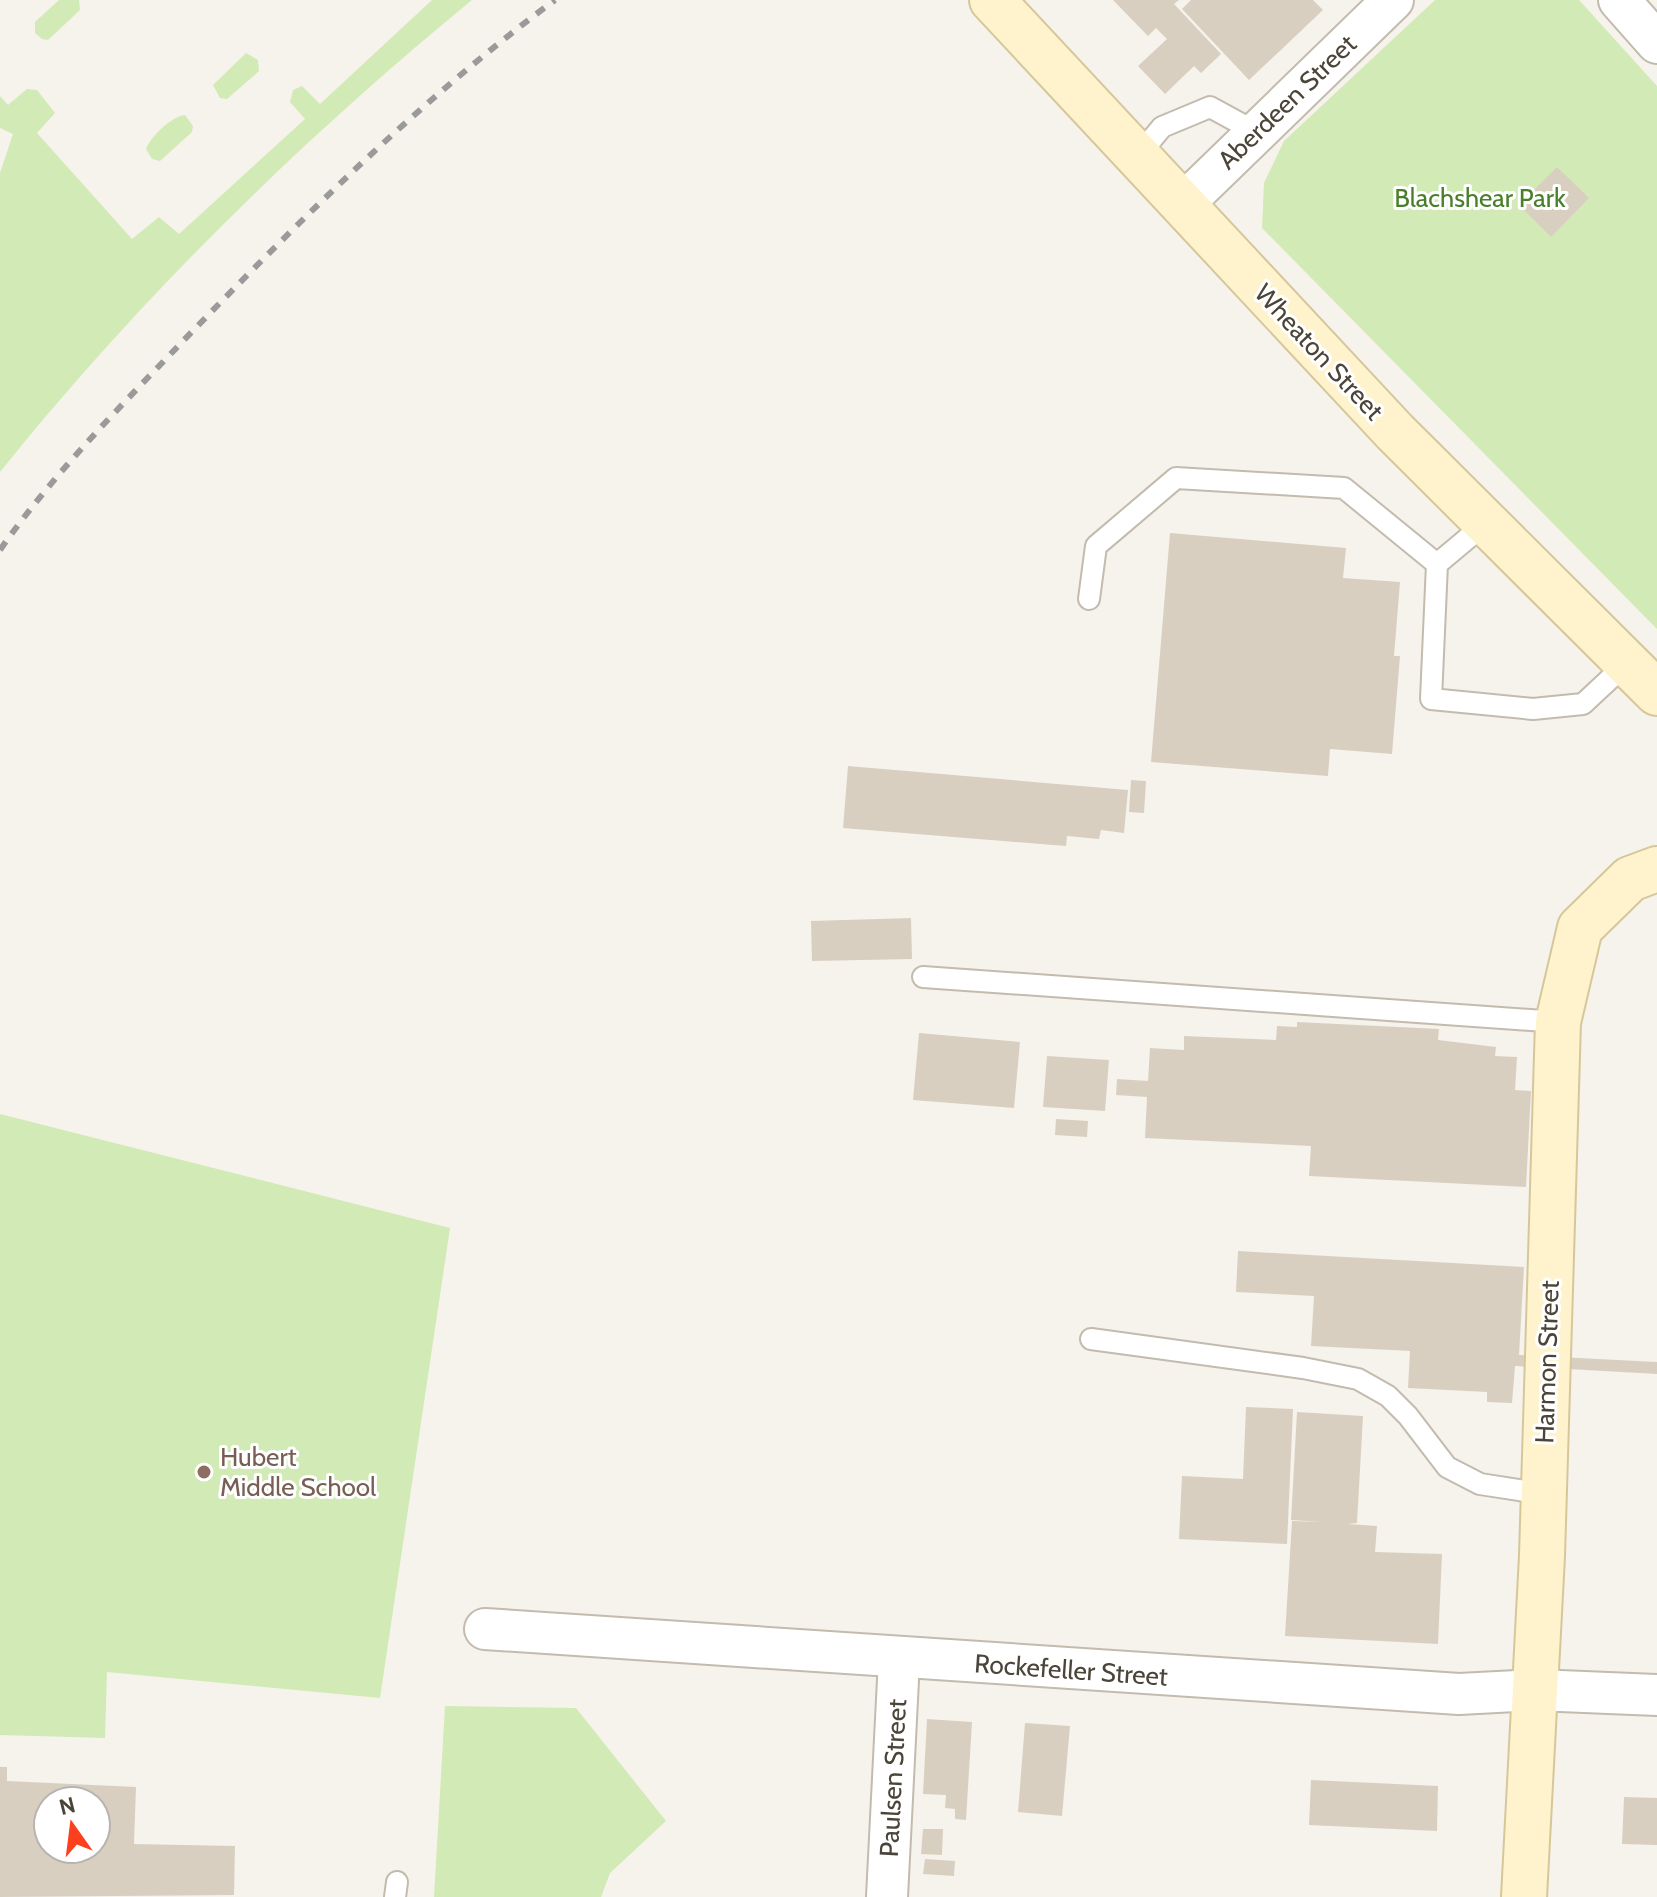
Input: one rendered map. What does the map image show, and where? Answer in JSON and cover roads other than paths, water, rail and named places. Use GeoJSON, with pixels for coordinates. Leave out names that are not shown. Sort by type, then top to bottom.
{"type":"FeatureCollection","features":[{"type":"Feature","properties":{"kind":"main road","name":"Wheaton Street"},"geometry":{"type":"LineString","coordinates":[[992,0],[1384,421],[1643,678]]}},
{"type":"Feature","properties":{"kind":"main road","name":"Harmon Street"},"geometry":{"type":"LineString","coordinates":[[1524,1897],[1544,1494],[1558,1022],[1580,928],[1630,879],[1657,869]]}},
{"type":"Feature","properties":{"kind":"street"},"geometry":{"type":"LineString","coordinates":[[1619,0],[1657,43]]}},
{"type":"Feature","properties":{"kind":"street","name":"Aberdeen Street"},"geometry":{"type":"LineString","coordinates":[[1182,205],[1382,4]]}},
{"type":"Feature","properties":{"kind":"street","name":"Rockefeller Street"},"geometry":{"type":"LineString","coordinates":[[485,1629],[899,1660],[1459,1694],[1536,1690],[1657,1695]]}},
{"type":"Feature","properties":{"kind":"street","name":"Paulsen Street"},"geometry":{"type":"LineString","coordinates":[[887,1897],[899,1660]]}},
{"type":"Feature","properties":{"kind":"lane"},"geometry":{"type":"LineString","coordinates":[[1138,156],[1162,127],[1210,107],[1256,132]]}},
{"type":"Feature","properties":{"kind":"lane"},"geometry":{"type":"LineString","coordinates":[[1089,599],[1096,546],[1176,478],[1344,488],[1437,564]]}},
{"type":"Feature","properties":{"kind":"lane"},"geometry":{"type":"LineString","coordinates":[[1486,523],[1437,564],[1431,699],[1533,709],[1583,704],[1643,678]]}},
{"type":"Feature","properties":{"kind":"lane"},"geometry":{"type":"LineString","coordinates":[[923,977],[1558,1022]]}},
{"type":"Feature","properties":{"kind":"lane"},"geometry":{"type":"LineString","coordinates":[[1091,1339],[1303,1368],[1358,1379],[1398,1406],[1447,1467],[1480,1484],[1544,1494]]}},
{"type":"Feature","properties":{"kind":"railway"},"geometry":{"type":"LineString","coordinates":[[0,550],[88,442],[272,250],[409,120],[555,0]]}},
{"type":"Feature","properties":{"kind":"place","name":"Hubert Middle School"},"geometry":{"type":"Point","coordinates":[204,1472]}},
{"type":"Feature","properties":{"kind":"park label","name":"Blachshear Park"},"geometry":{"type":"Point","coordinates":[1480,198]}}]}
